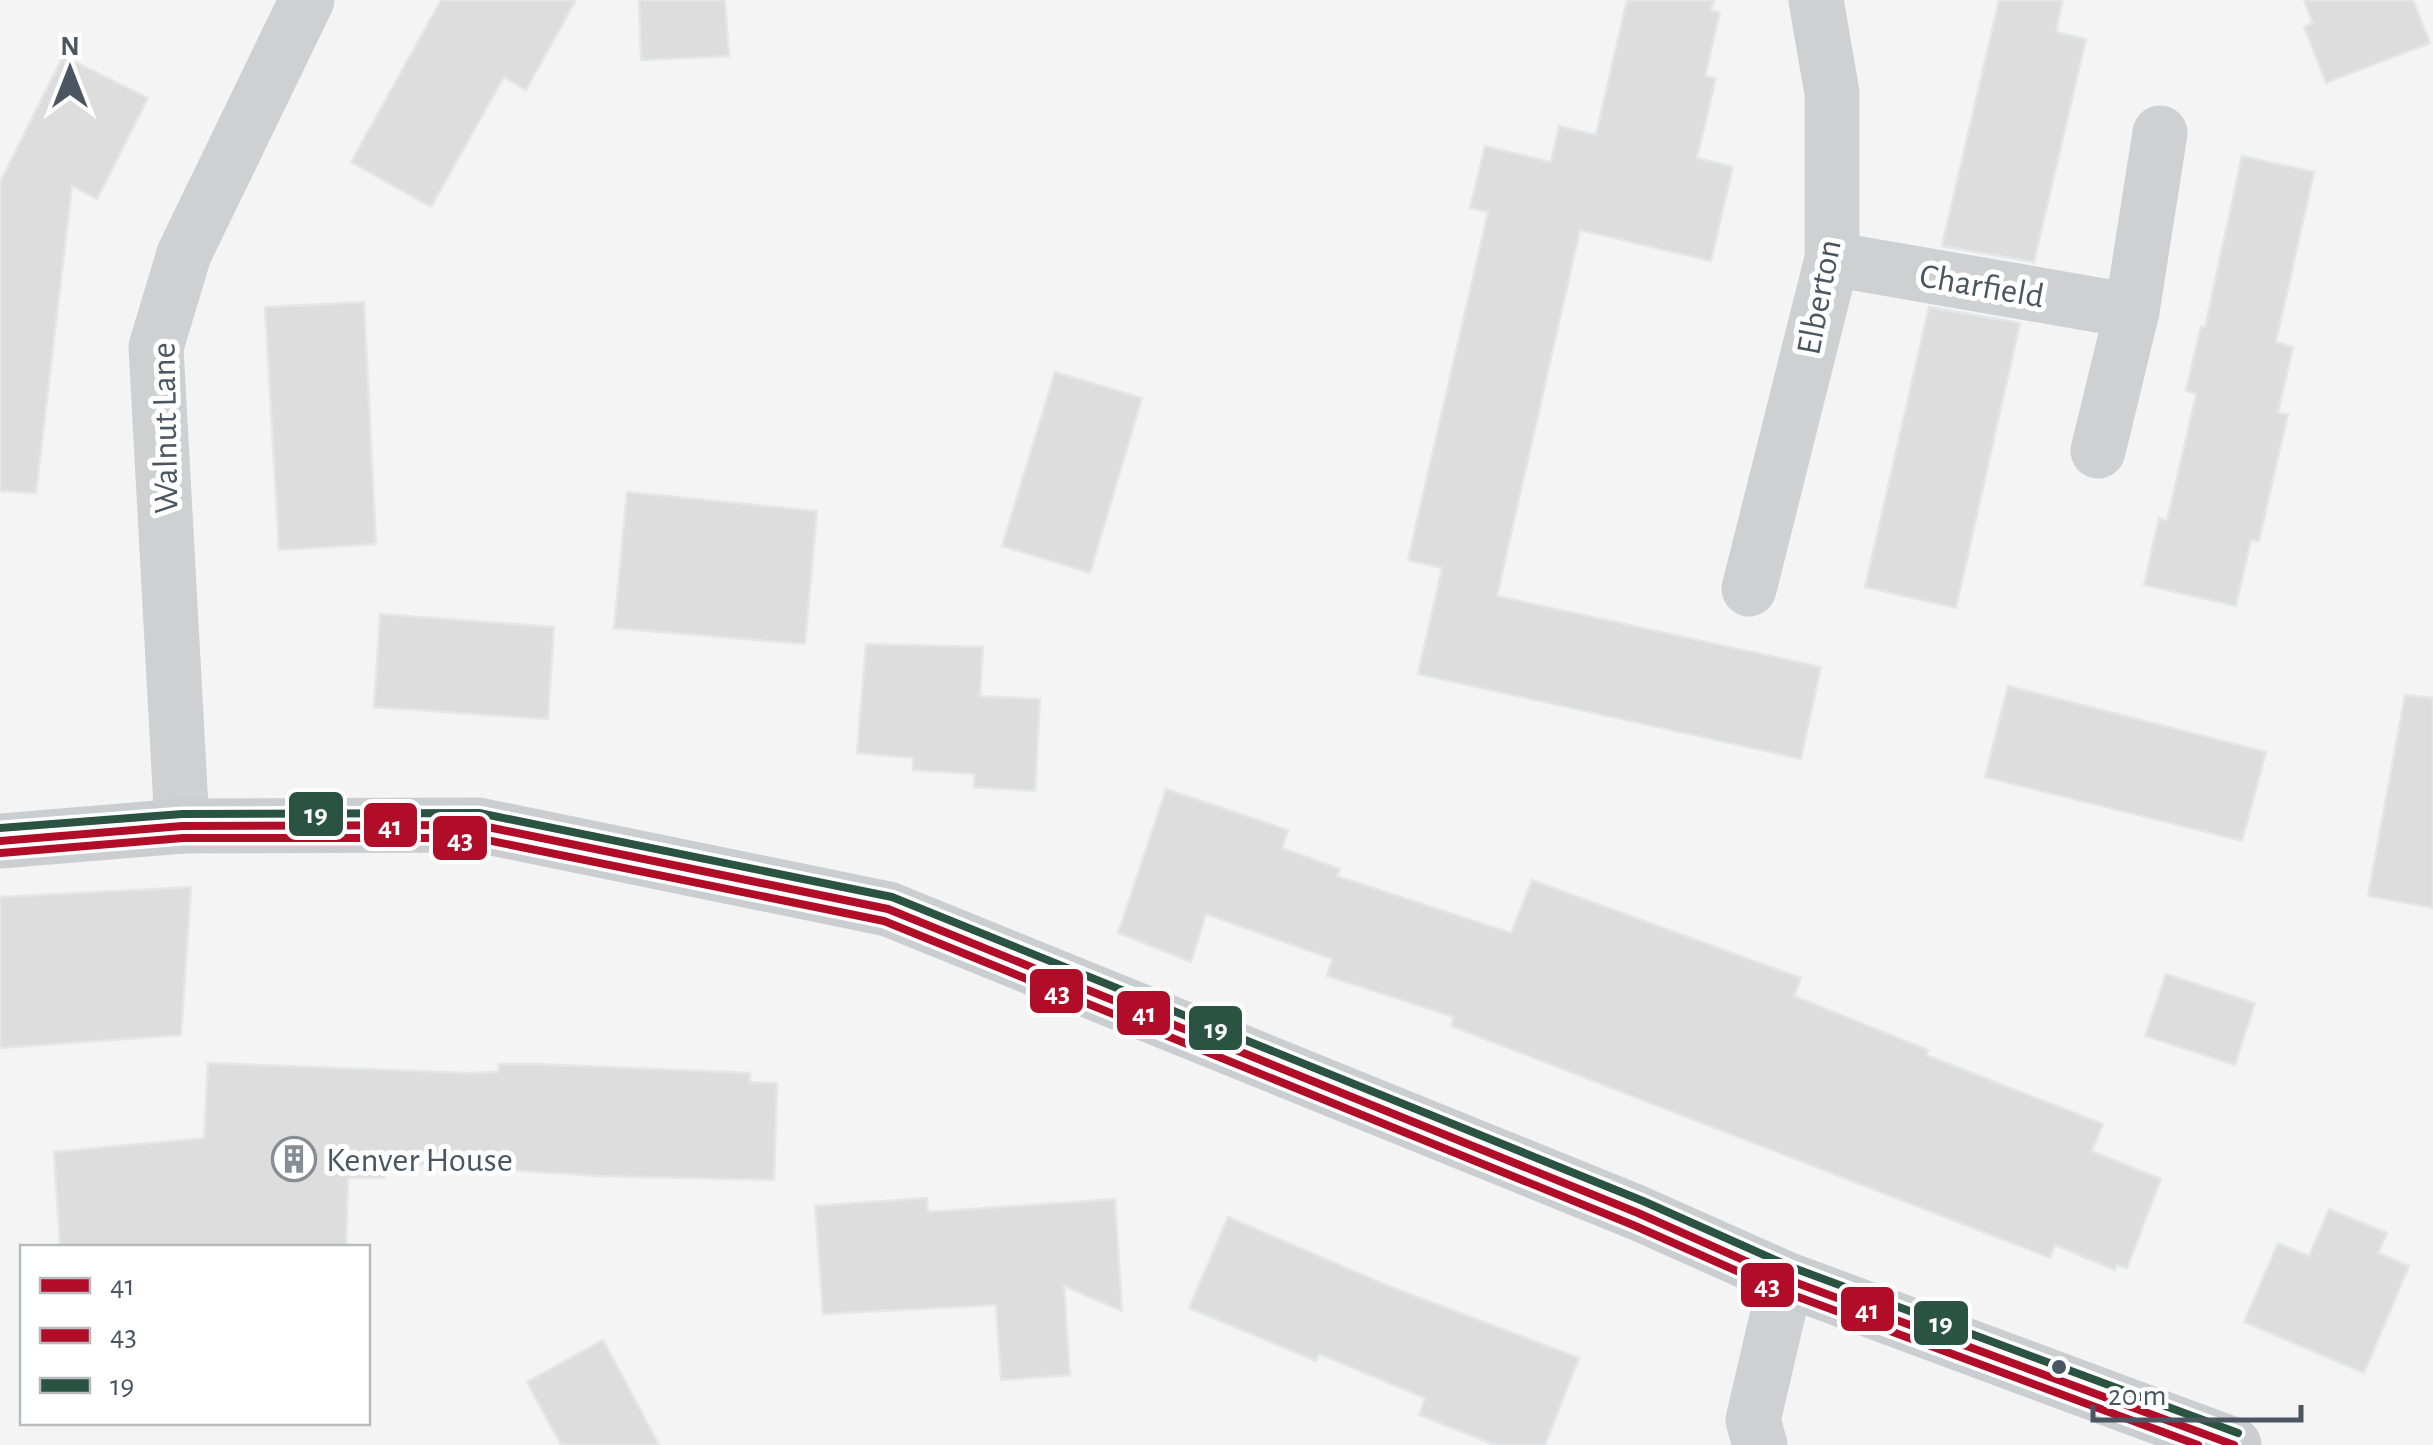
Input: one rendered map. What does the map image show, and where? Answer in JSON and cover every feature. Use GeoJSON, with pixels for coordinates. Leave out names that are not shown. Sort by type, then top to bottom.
{"type":"FeatureCollection","features":[{"type":"Feature","properties":{"kind":"main road"},"geometry":{"type":"LineString","coordinates":[[0,841],[182,826],[478,825],[888,909],[1638,1213],[1786,1278],[2234,1445]]}},
{"type":"Feature","properties":{"kind":"street","name":"Walnut Lane"},"geometry":{"type":"LineString","coordinates":[[182,826],[156,347],[184,254],[307,0]]}},
{"type":"Feature","properties":{"kind":"street","name":"Elberton"},"geometry":{"type":"LineString","coordinates":[[1749,589],[1832,260],[1832,93],[1816,0]]}},
{"type":"Feature","properties":{"kind":"street"},"geometry":{"type":"LineString","coordinates":[[2098,451],[2132,311],[2160,133]]}},
{"type":"Feature","properties":{"kind":"street","name":"Charfield"},"geometry":{"type":"LineString","coordinates":[[1832,260],[2132,311]]}},
{"type":"Feature","properties":{"kind":"street"},"geometry":{"type":"LineString","coordinates":[[1760,1445],[1753,1420],[1786,1278]]}},
{"type":"Feature","properties":{"kind":"building"},"geometry":{"type":"Polygon","coordinates":[[[441,0],[576,0],[526,90],[504,77],[431,207],[351,162],[441,0]]]}},
{"type":"Feature","properties":{"kind":"building"},"geometry":{"type":"Polygon","coordinates":[[[639,0],[725,0],[729,56],[641,60],[639,0]]]}},
{"type":"Feature","properties":{"kind":"building"},"geometry":{"type":"Polygon","coordinates":[[[1627,0],[1714,0],[1711,10],[1720,13],[1705,76],[1716,78],[1697,158],[1733,167],[1711,261],[1580,230],[1497,596],[1821,667],[1801,759],[1418,674],[1442,568],[1408,560],[1488,212],[1470,208],[1485,146],[1551,162],[1559,126],[1596,135],[1627,0]]]}},
{"type":"Feature","properties":{"kind":"building"},"geometry":{"type":"Polygon","coordinates":[[[1999,0],[2063,0],[2056,32],[2086,39],[2034,262],[1942,246],[1999,0]]]}},
{"type":"Feature","properties":{"kind":"building"},"geometry":{"type":"Polygon","coordinates":[[[2304,0],[2413,0],[2430,43],[2326,83],[2304,27],[2313,23],[2304,0]]]}},
{"type":"Feature","properties":{"kind":"building"},"geometry":{"type":"Polygon","coordinates":[[[63,56],[148,98],[97,199],[72,186],[36,493],[0,491],[0,182],[63,56]]]}},
{"type":"Feature","properties":{"kind":"building"},"geometry":{"type":"Polygon","coordinates":[[[2242,156],[2314,172],[2276,342],[2293,347],[2278,413],[2288,414],[2259,541],[2251,540],[2236,606],[2144,585],[2159,518],[2167,520],[2182,456],[2196,394],[2186,391],[2201,326],[2205,327],[2242,156]]]}},
{"type":"Feature","properties":{"kind":"building"},"geometry":{"type":"Polygon","coordinates":[[[364,302],[376,544],[279,550],[265,307],[364,302]]]}},
{"type":"Feature","properties":{"kind":"building"},"geometry":{"type":"Polygon","coordinates":[[[1929,307],[2020,323],[1956,608],[1865,587],[1929,307]]]}},
{"type":"Feature","properties":{"kind":"building"},"geometry":{"type":"Polygon","coordinates":[[[1055,372],[1142,398],[1090,573],[1002,546],[1055,372]]]}},
{"type":"Feature","properties":{"kind":"building"},"geometry":{"type":"Polygon","coordinates":[[[627,492],[817,511],[805,644],[614,628],[627,492]]]}},
{"type":"Feature","properties":{"kind":"building"},"geometry":{"type":"Polygon","coordinates":[[[380,614],[554,627],[548,719],[374,707],[380,614]]]}},
{"type":"Feature","properties":{"kind":"building"},"geometry":{"type":"Polygon","coordinates":[[[866,644],[983,647],[980,696],[1040,699],[1035,791],[974,787],[975,774],[913,770],[913,758],[857,753],[866,644]]]}},
{"type":"Feature","properties":{"kind":"building"},"geometry":{"type":"Polygon","coordinates":[[[2008,686],[2266,752],[2242,841],[1985,777],[2008,686]]]}},
{"type":"Feature","properties":{"kind":"building"},"geometry":{"type":"Polygon","coordinates":[[[2405,695],[2433,698],[2433,908],[2368,896],[2405,695]]]}},
{"type":"Feature","properties":{"kind":"building"},"geometry":{"type":"Polygon","coordinates":[[[1166,789],[1288,830],[1282,848],[1340,869],[1337,876],[1511,933],[1532,880],[1801,978],[1794,996],[1928,1050],[1926,1055],[2103,1124],[2092,1151],[2161,1179],[2127,1268],[2117,1265],[2115,1270],[2055,1245],[2050,1258],[1451,1026],[1454,1017],[1327,976],[1332,959],[1206,914],[1191,962],[1118,933],[1166,789]]]}},
{"type":"Feature","properties":{"kind":"building"},"geometry":{"type":"Polygon","coordinates":[[[191,887],[181,1035],[0,1048],[0,897],[191,887]]]}},
{"type":"Feature","properties":{"kind":"building"},"geometry":{"type":"Polygon","coordinates":[[[2166,974],[2255,1003],[2235,1065],[2145,1036],[2166,974]]]}},
{"type":"Feature","properties":{"kind":"building"},"geometry":{"type":"Polygon","coordinates":[[[208,1063],[469,1073],[498,1072],[499,1064],[536,1064],[750,1073],[750,1082],[777,1083],[774,1180],[599,1176],[385,1162],[384,1178],[348,1178],[346,1245],[60,1245],[54,1152],[204,1138],[208,1063]]]}},
{"type":"Feature","properties":{"kind":"building"},"geometry":{"type":"Polygon","coordinates":[[[927,1198],[928,1212],[1115,1199],[1122,1311],[1064,1286],[1070,1375],[1001,1380],[996,1305],[823,1314],[815,1206],[927,1198]]]}},
{"type":"Feature","properties":{"kind":"building"},"geometry":{"type":"Polygon","coordinates":[[[2329,1209],[2387,1233],[2378,1253],[2409,1266],[2364,1373],[2244,1322],[2278,1243],[2309,1256],[2329,1209]]]}},
{"type":"Feature","properties":{"kind":"building"},"geometry":{"type":"Polygon","coordinates":[[[1228,1217],[1386,1285],[1579,1358],[1545,1445],[1495,1445],[1419,1415],[1425,1398],[1319,1354],[1316,1361],[1189,1308],[1228,1217]]]}},
{"type":"Feature","properties":{"kind":"building"},"geometry":{"type":"Polygon","coordinates":[[[603,1340],[659,1445],[561,1445],[527,1382],[603,1340]]]}},
{"type":"Feature","properties":{"kind":"transit line","name":"19"},"geometry":{"type":"LineString","coordinates":[[0,828],[182,814],[479,813],[892,897],[1643,1201],[1791,1267],[2238,1433]]}},
{"type":"Feature","properties":{"kind":"transit line","name":"41"},"geometry":{"type":"LineString","coordinates":[[0,841],[182,826],[478,825],[888,909],[1638,1213],[1786,1279],[2234,1445]]}},
{"type":"Feature","properties":{"kind":"transit line","name":"43"},"geometry":{"type":"LineString","coordinates":[[1,853],[183,838],[477,838],[884,921],[1633,1225],[1782,1291],[2198,1445]]}},
{"type":"Feature","properties":{"kind":"place","name":"Kenver House"},"geometry":{"type":"Point","coordinates":[294,1159]}}]}
